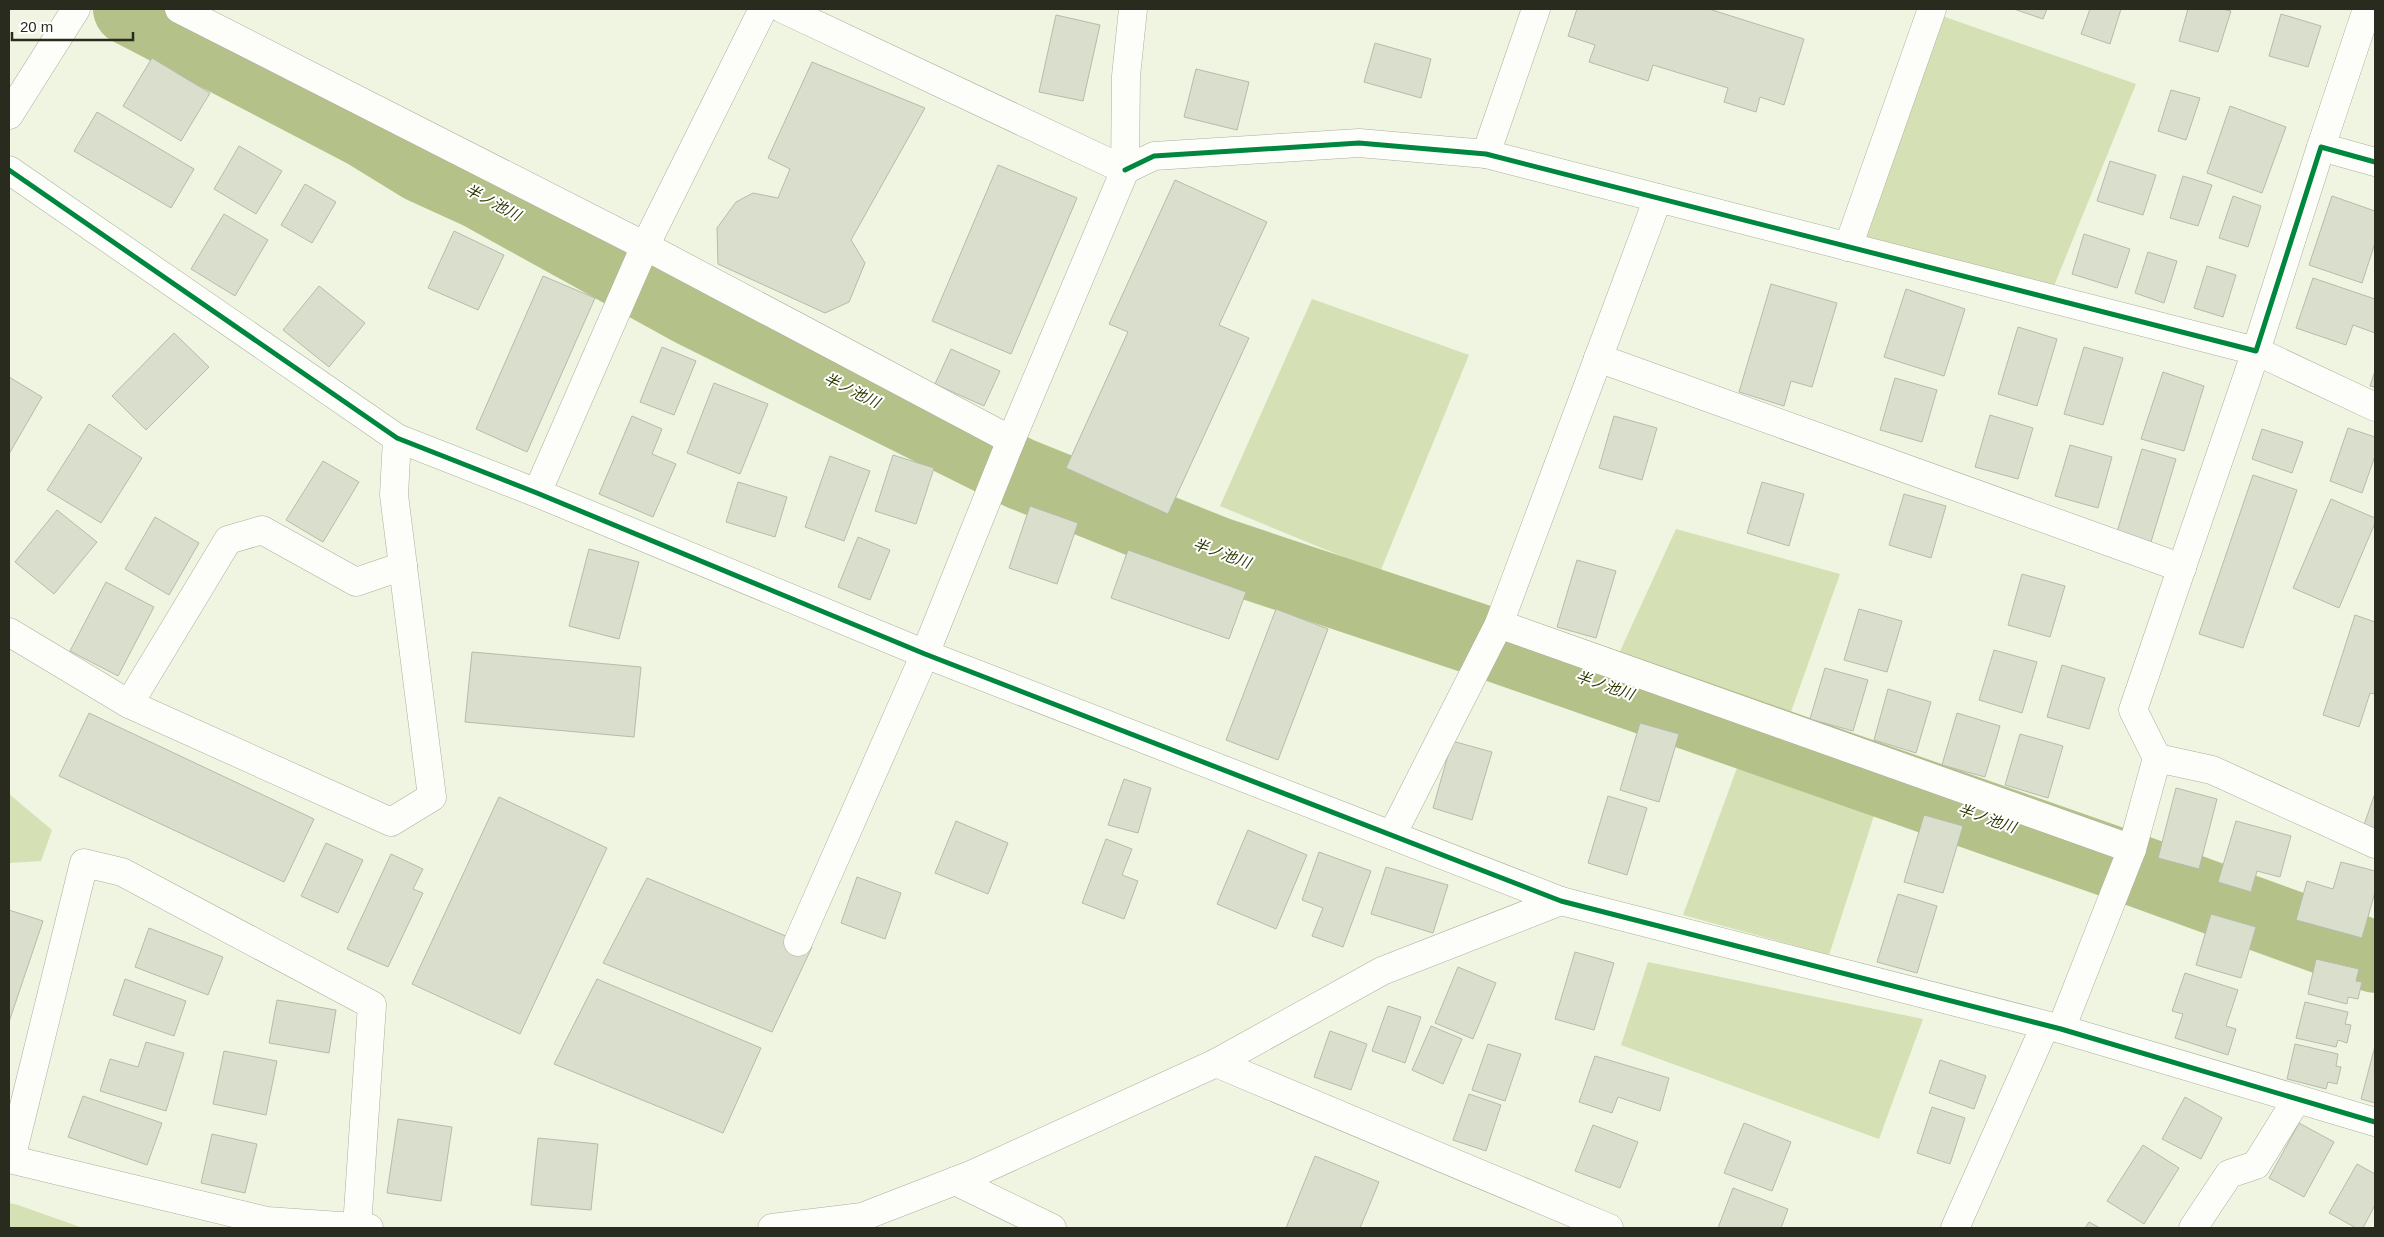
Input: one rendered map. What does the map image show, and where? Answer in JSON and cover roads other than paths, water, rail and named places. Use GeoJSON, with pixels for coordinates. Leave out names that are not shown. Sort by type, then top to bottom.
{"type":"FeatureCollection","features":[{"type":"Feature","properties":{"kind":"street"},"geometry":{"type":"LineString","coordinates":[[9,115],[76,9]]}},
{"type":"Feature","properties":{"kind":"street"},"geometry":{"type":"LineString","coordinates":[[178,9],[645,246],[1011,440]]}},
{"type":"Feature","properties":{"kind":"street"},"geometry":{"type":"LineString","coordinates":[[537,494],[645,246],[763,9]]}},
{"type":"Feature","properties":{"kind":"street"},"geometry":{"type":"LineString","coordinates":[[783,9],[1125,170]]}},
{"type":"Feature","properties":{"kind":"street"},"geometry":{"type":"LineString","coordinates":[[798,942],[925,654],[1011,440],[1125,170],[1126,76],[1133,9]]}},
{"type":"Feature","properties":{"kind":"street"},"geometry":{"type":"LineString","coordinates":[[1486,154],[1536,9]]}},
{"type":"Feature","properties":{"kind":"street"},"geometry":{"type":"LineString","coordinates":[[1848,247],[1932,9]]}},
{"type":"Feature","properties":{"kind":"street"},"geometry":{"type":"LineString","coordinates":[[1955,1228],[2053,1028],[2132,849],[2158,758],[2133,710],[2256,351],[2367,9]]}},
{"type":"Feature","properties":{"kind":"street"},"geometry":{"type":"LineString","coordinates":[[1125,170],[1154,156],[1359,143],[1486,154],[2256,351],[2375,407]]}},
{"type":"Feature","properties":{"kind":"street"},"geometry":{"type":"LineString","coordinates":[[2321,147],[2375,162]]}},
{"type":"Feature","properties":{"kind":"street"},"geometry":{"type":"LineString","coordinates":[[9,170],[397,438],[925,654],[1561,901],[2053,1028],[2375,1122]]}},
{"type":"Feature","properties":{"kind":"street"},"geometry":{"type":"LineString","coordinates":[[1392,835],[1499,624],[1658,198]]}},
{"type":"Feature","properties":{"kind":"street"},"geometry":{"type":"LineString","coordinates":[[1598,358],[2182,568]]}},
{"type":"Feature","properties":{"kind":"street"},"geometry":{"type":"LineString","coordinates":[[9,632],[128,704],[391,822],[432,797],[394,495],[397,438]]}},
{"type":"Feature","properties":{"kind":"street"},"geometry":{"type":"LineString","coordinates":[[128,704],[228,540],[262,530],[356,582],[403,566]]}},
{"type":"Feature","properties":{"kind":"street"},"geometry":{"type":"LineString","coordinates":[[1499,624],[2132,849]]}},
{"type":"Feature","properties":{"kind":"street"},"geometry":{"type":"LineString","coordinates":[[2158,758],[2212,770],[2375,844]]}},
{"type":"Feature","properties":{"kind":"street"},"geometry":{"type":"LineString","coordinates":[[84,862],[122,872],[372,1005],[363,1228],[268,1221],[10,1159],[84,862]]}},
{"type":"Feature","properties":{"kind":"street"},"geometry":{"type":"LineString","coordinates":[[772,1228],[862,1217],[955,1181],[1216,1063],[1382,972],[1561,901]]}},
{"type":"Feature","properties":{"kind":"street"},"geometry":{"type":"LineString","coordinates":[[1216,1063],[1609,1228]]}},
{"type":"Feature","properties":{"kind":"street"},"geometry":{"type":"LineString","coordinates":[[2193,1228],[2229,1174],[2256,1165],[2297,1099]]}},
{"type":"Feature","properties":{"kind":"street"},"geometry":{"type":"LineString","coordinates":[[955,1181],[1052,1228]]}},
{"type":"Feature","properties":{"kind":"waterway","name":"半ノ池川"},"geometry":{"type":"LineString","coordinates":[[129,9],[365,132],[422,167],[479,193],[691,310],[1021,474],[1218,553],[1473,638],[2138,871],[2375,957]]}}]}
